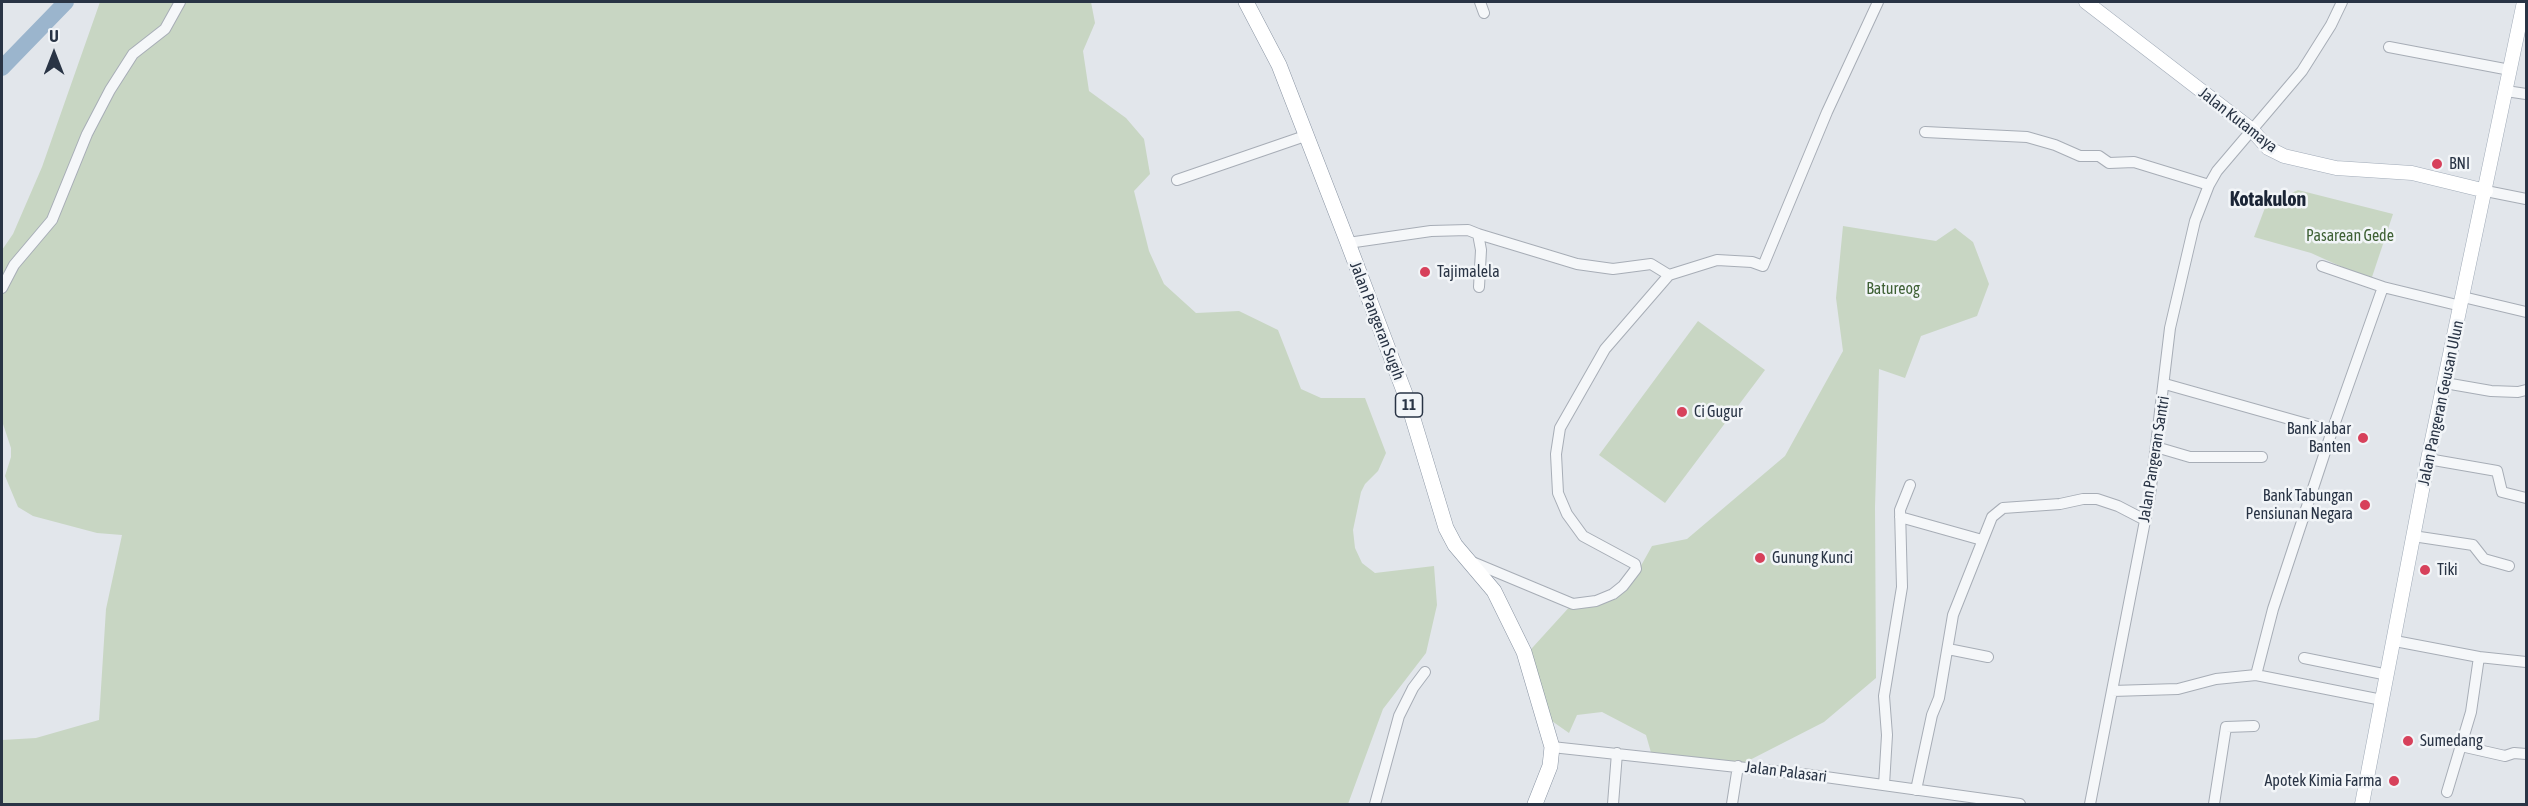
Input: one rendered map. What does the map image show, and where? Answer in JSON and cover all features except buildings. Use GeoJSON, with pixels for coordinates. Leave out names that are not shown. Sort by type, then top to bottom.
{"type":"FeatureCollection","features":[{"type":"Feature","properties":{"kind":"highway","name":"Jalan Pangeran Sugih"},"geometry":{"type":"LineString","coordinates":[[1246,2],[1279,65],[1348,243],[1407,399],[1436,499],[1455,545],[1494,591],[1512,623],[1524,652],[1552,747],[1550,766],[1535,804]]}},
{"type":"Feature","properties":{"kind":"main road","name":"Jalan Kutamaya"},"geometry":{"type":"LineString","coordinates":[[2086,2],[2251,129],[2268,148],[2302,162],[2336,168],[2412,172],[2486,191]]}},
{"type":"Feature","properties":{"kind":"main road","name":"Jalan Pangeran Geusan Ulun"},"geometry":{"type":"LineString","coordinates":[[2362,804],[2428,459],[2524,2]]}},
{"type":"Feature","properties":{"kind":"street"},"geometry":{"type":"LineString","coordinates":[[2,288],[14,265],[52,220],[87,134],[116,80],[133,54],[165,29],[180,2]]}},
{"type":"Feature","properties":{"kind":"street"},"geometry":{"type":"LineString","coordinates":[[1480,2],[1484,13]]}},
{"type":"Feature","properties":{"kind":"street"},"geometry":{"type":"LineString","coordinates":[[1466,560],[1573,604],[1586,604],[1613,594],[1635,569],[1634,563],[1583,536],[1568,514],[1558,493],[1556,454],[1560,428],[1605,349],[1669,275],[1717,260],[1752,262],[1763,266],[1827,112],[1878,2]]}},
{"type":"Feature","properties":{"kind":"street","name":"Jalan Pangeran Santri"},"geometry":{"type":"LineString","coordinates":[[2090,804],[2145,520],[2176,302],[2195,221],[2209,185],[2251,129],[2302,70],[2331,25],[2342,2]]}},
{"type":"Feature","properties":{"kind":"street"},"geometry":{"type":"LineString","coordinates":[[2389,47],[2510,70]]}},
{"type":"Feature","properties":{"kind":"street"},"geometry":{"type":"LineString","coordinates":[[2506,91],[2526,94]]}},
{"type":"Feature","properties":{"kind":"street"},"geometry":{"type":"LineString","coordinates":[[1925,132],[2027,137],[2055,145],[2080,156],[2099,156],[2109,163],[2134,162],[2209,185]]}},
{"type":"Feature","properties":{"kind":"street"},"geometry":{"type":"LineString","coordinates":[[1178,180],[1305,136]]}},
{"type":"Feature","properties":{"kind":"street"},"geometry":{"type":"LineString","coordinates":[[2486,191],[2526,200]]}},
{"type":"Feature","properties":{"kind":"street"},"geometry":{"type":"LineString","coordinates":[[1348,243],[1447,229],[1468,230],[1577,264],[1613,269],[1651,264],[1669,275]]}},
{"type":"Feature","properties":{"kind":"street"},"geometry":{"type":"LineString","coordinates":[[1478,234],[1481,250],[1479,287]]}},
{"type":"Feature","properties":{"kind":"street"},"geometry":{"type":"LineString","coordinates":[[2322,266],[2383,287],[2526,312]]}},
{"type":"Feature","properties":{"kind":"street"},"geometry":{"type":"LineString","coordinates":[[2256,675],[2273,609],[2383,287]]}},
{"type":"Feature","properties":{"kind":"street"},"geometry":{"type":"LineString","coordinates":[[2445,383],[2491,391],[2526,390]]}},
{"type":"Feature","properties":{"kind":"street"},"geometry":{"type":"LineString","coordinates":[[2165,384],[2332,431]]}},
{"type":"Feature","properties":{"kind":"street"},"geometry":{"type":"LineString","coordinates":[[2156,447],[2190,457],[2262,457]]}},
{"type":"Feature","properties":{"kind":"street"},"geometry":{"type":"LineString","coordinates":[[2428,459],[2497,471],[2502,491],[2526,498]]}},
{"type":"Feature","properties":{"kind":"street"},"geometry":{"type":"LineString","coordinates":[[1884,785],[1887,735],[1884,696],[1902,587],[1900,517],[1904,497],[1910,485]]}},
{"type":"Feature","properties":{"kind":"street"},"geometry":{"type":"LineString","coordinates":[[1916,790],[1932,715],[1940,698],[1953,615],[1992,517],[2003,508],[2097,499],[2118,506],[2145,520]]}},
{"type":"Feature","properties":{"kind":"street"},"geometry":{"type":"LineString","coordinates":[[1900,517],[1982,540]]}},
{"type":"Feature","properties":{"kind":"street"},"geometry":{"type":"LineString","coordinates":[[2413,536],[2473,545],[2484,559],[2509,566]]}},
{"type":"Feature","properties":{"kind":"street"},"geometry":{"type":"LineString","coordinates":[[2395,640],[2479,657],[2526,662]]}},
{"type":"Feature","properties":{"kind":"street"},"geometry":{"type":"LineString","coordinates":[[1948,649],[1988,657]]}},
{"type":"Feature","properties":{"kind":"street"},"geometry":{"type":"LineString","coordinates":[[2447,792],[2471,712],[2479,657]]}},
{"type":"Feature","properties":{"kind":"street"},"geometry":{"type":"LineString","coordinates":[[2304,658],[2388,675]]}},
{"type":"Feature","properties":{"kind":"street"},"geometry":{"type":"LineString","coordinates":[[1375,804],[1399,716],[1413,688],[1425,672]]}},
{"type":"Feature","properties":{"kind":"street"},"geometry":{"type":"LineString","coordinates":[[2112,691],[2178,689],[2216,679],[2256,675],[2382,700]]}},
{"type":"Feature","properties":{"kind":"street"},"geometry":{"type":"LineString","coordinates":[[2214,804],[2226,727],[2254,726]]}},
{"type":"Feature","properties":{"kind":"street"},"geometry":{"type":"LineString","coordinates":[[2461,746],[2505,756],[2514,753],[2526,754]]}},
{"type":"Feature","properties":{"kind":"street","name":"Jalan Palasari"},"geometry":{"type":"LineString","coordinates":[[1552,747],[1738,766],[2020,804]]}},
{"type":"Feature","properties":{"kind":"street"},"geometry":{"type":"LineString","coordinates":[[1613,804],[1617,753]]}},
{"type":"Feature","properties":{"kind":"street"},"geometry":{"type":"LineString","coordinates":[[1732,804],[1738,766]]}},
{"type":"Feature","properties":{"kind":"green space"},"geometry":{"type":"Polygon","coordinates":[[[100,2],[1091,2],[1095,23],[1083,51],[1089,91],[1126,118],[1144,139],[1150,174],[1134,191],[1149,251],[1164,284],[1196,313],[1239,311],[1278,330],[1301,389],[1321,398],[1365,398],[1386,453],[1378,471],[1365,484],[1361,492],[1353,530],[1355,548],[1362,563],[1375,573],[1434,566],[1437,605],[1426,653],[1383,709],[1348,804],[2,804],[2,740],[36,738],[99,720],[106,609],[122,535],[97,533],[33,516],[18,507],[5,476],[11,457],[11,448],[2,421],[2,250],[13,234],[42,167],[100,2]]]}},
{"type":"Feature","properties":{"kind":"green space","name":"Pasarean Gede"},"geometry":{"type":"Polygon","coordinates":[[[2298,190],[2393,214],[2371,280],[2311,253],[2254,237],[2266,205],[2298,190]]]}},
{"type":"Feature","properties":{"kind":"green space","name":"Gunung Kunci"},"geometry":{"type":"Polygon","coordinates":[[[1843,226],[1936,241],[1955,228],[1973,242],[1989,284],[1977,316],[1921,336],[1905,378],[1879,369],[1875,507],[1876,678],[1824,722],[1738,766],[1652,756],[1646,735],[1602,712],[1577,715],[1569,733],[1539,712],[1523,658],[1573,603],[1616,589],[1638,571],[1652,546],[1687,539],[1785,456],[1843,351],[1836,298],[1843,226]]]}},
{"type":"Feature","properties":{"kind":"green space","name":"Ci Gugur"},"geometry":{"type":"Polygon","coordinates":[[[1698,321],[1765,370],[1665,503],[1599,455],[1698,321]]]}},
{"type":"Feature","properties":{"kind":"waterway"},"geometry":{"type":"LineString","coordinates":[[2,68],[66,2]]}},
{"type":"Feature","properties":{"kind":"place","name":"BNI"},"geometry":{"type":"Point","coordinates":[2437,164]}},
{"type":"Feature","properties":{"kind":"place","name":"Tajimalela"},"geometry":{"type":"Point","coordinates":[1425,272]}},
{"type":"Feature","properties":{"kind":"place","name":"Ci Gugur"},"geometry":{"type":"Point","coordinates":[1682,412]}},
{"type":"Feature","properties":{"kind":"place","name":"Bank Jabar Banten"},"geometry":{"type":"Point","coordinates":[2363,438]}},
{"type":"Feature","properties":{"kind":"place","name":"Bank Tabungan Pensiunan Negara"},"geometry":{"type":"Point","coordinates":[2365,505]}},
{"type":"Feature","properties":{"kind":"place","name":"Gunung Kunci"},"geometry":{"type":"Point","coordinates":[1760,558]}},
{"type":"Feature","properties":{"kind":"place","name":"Tiki"},"geometry":{"type":"Point","coordinates":[2425,570]}},
{"type":"Feature","properties":{"kind":"place","name":"Sumedang"},"geometry":{"type":"Point","coordinates":[2408,741]}},
{"type":"Feature","properties":{"kind":"place","name":"Apotek Kimia Farma"},"geometry":{"type":"Point","coordinates":[2394,781]}},
{"type":"Feature","properties":{"kind":"district","name":"Kotakulon"},"geometry":{"type":"Point","coordinates":[2268,200]}},
{"type":"Feature","properties":{"kind":"park label","name":"Batureog"},"geometry":{"type":"Point","coordinates":[1893,289]}}]}
